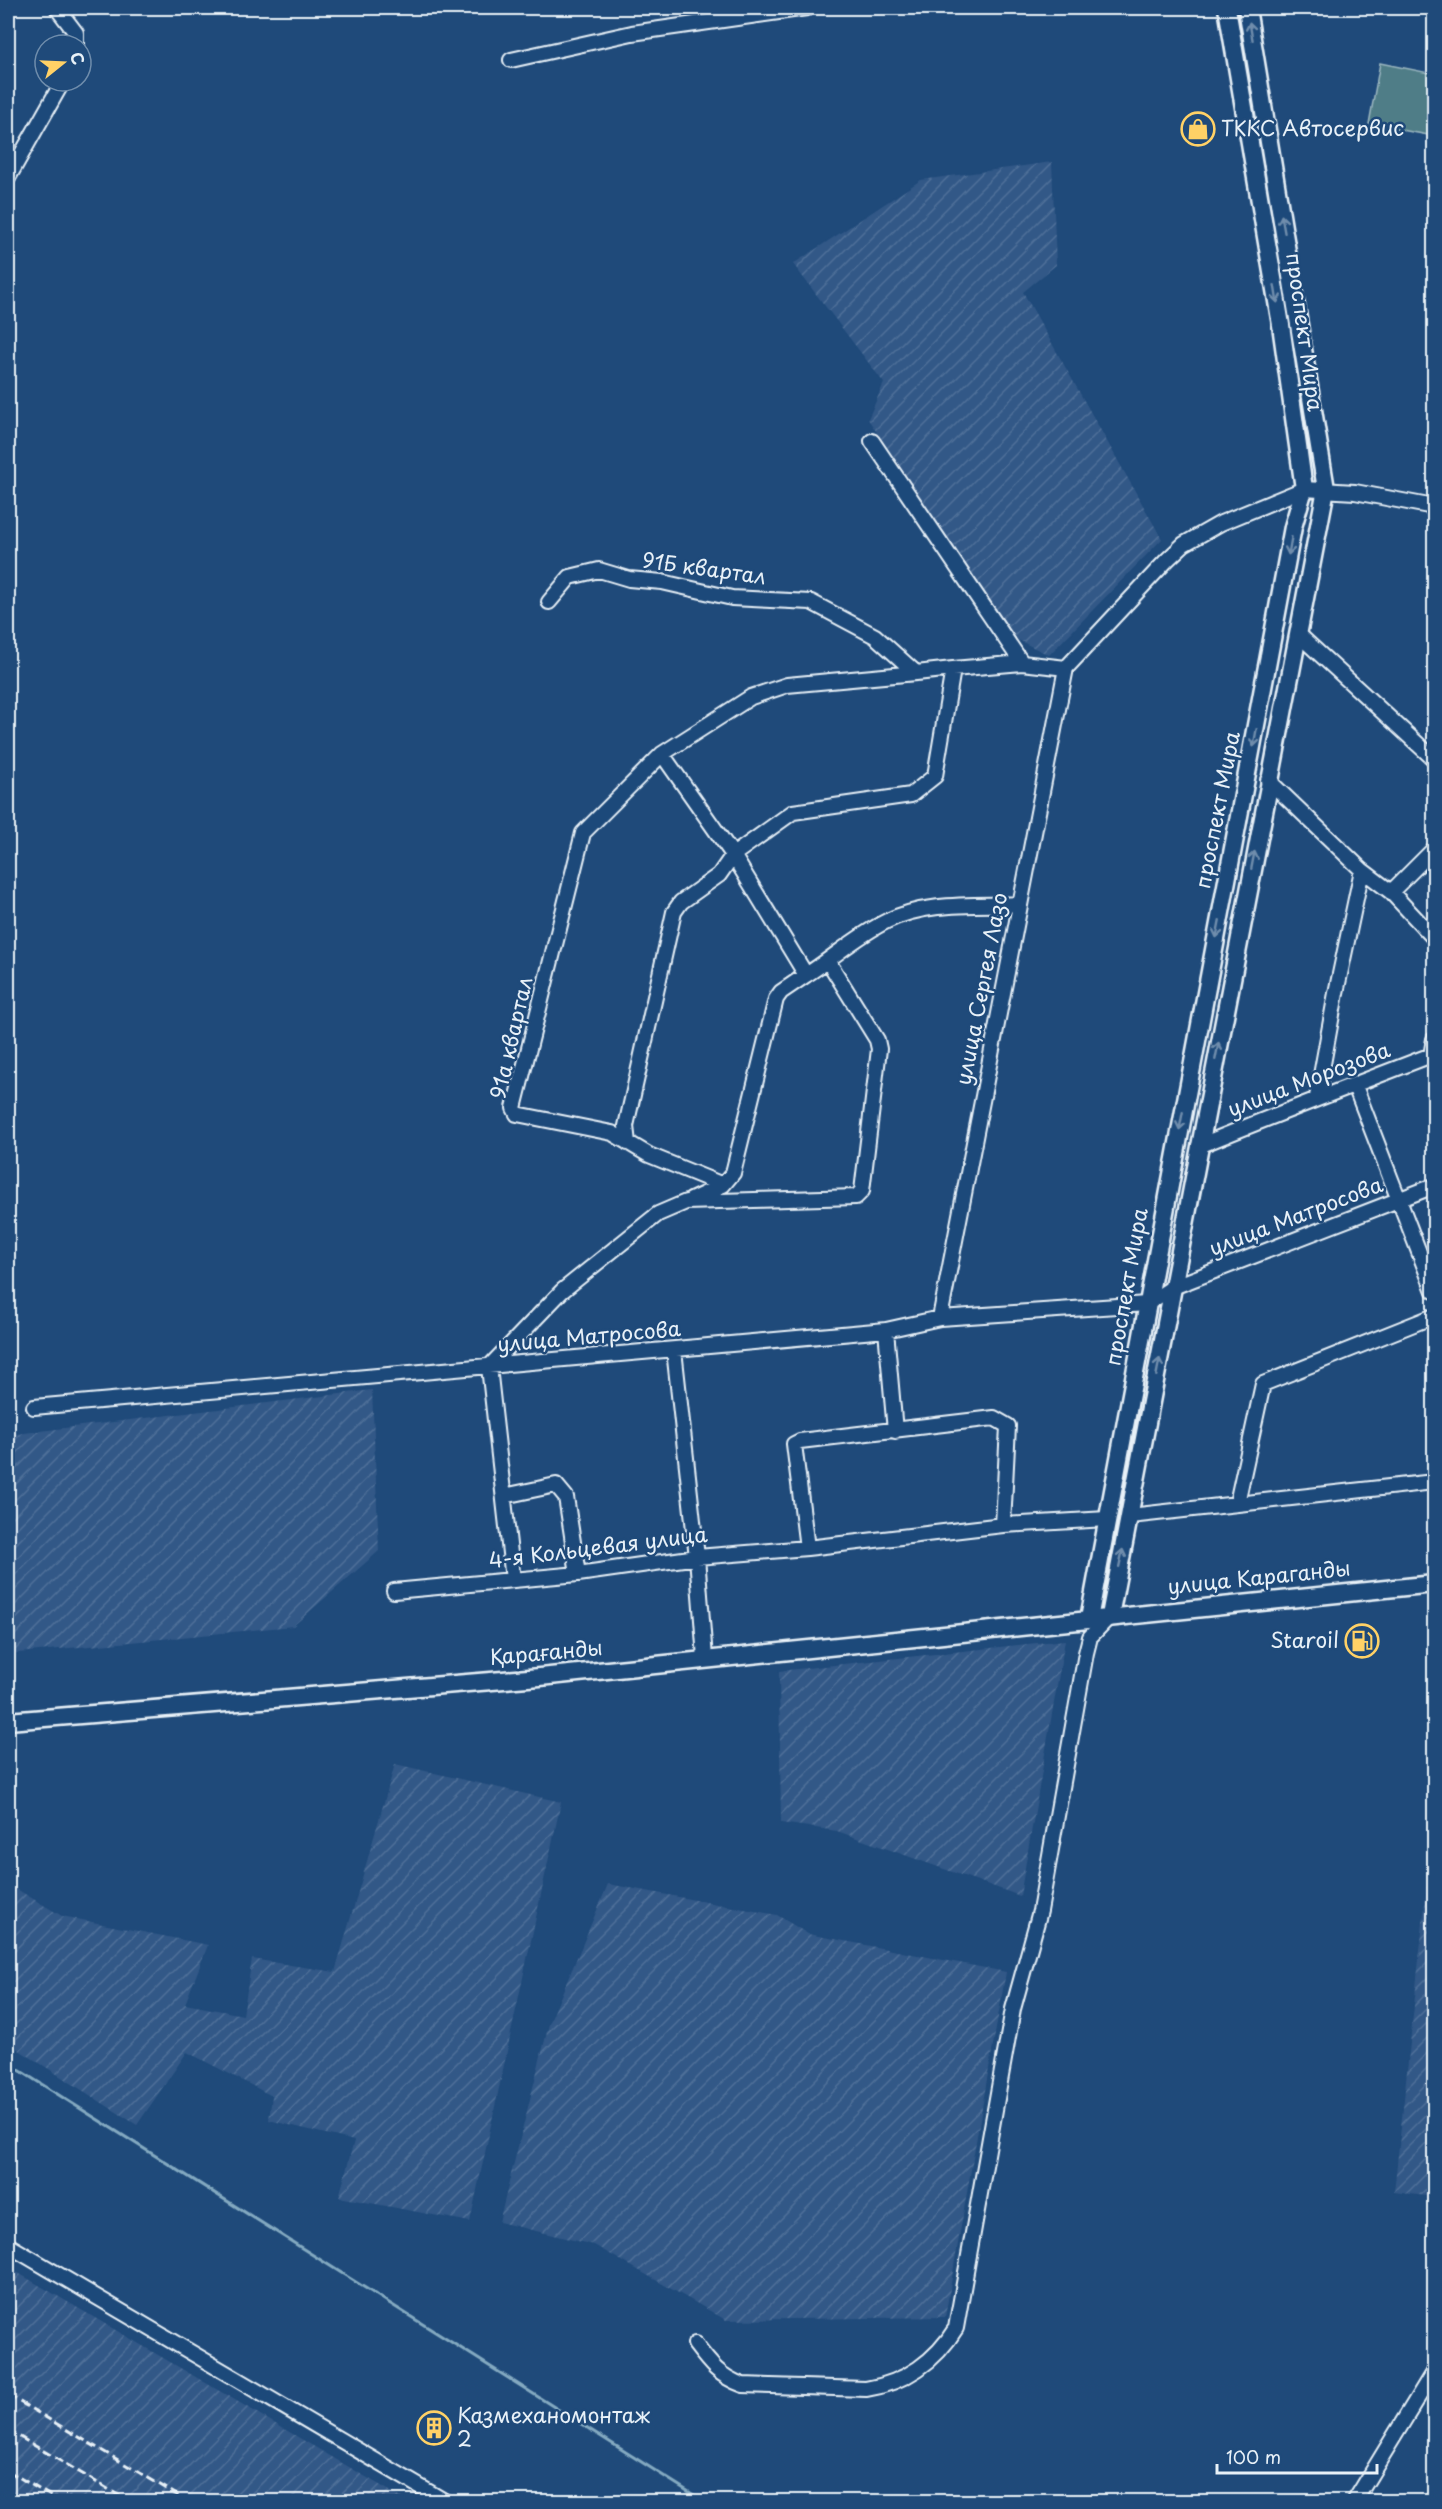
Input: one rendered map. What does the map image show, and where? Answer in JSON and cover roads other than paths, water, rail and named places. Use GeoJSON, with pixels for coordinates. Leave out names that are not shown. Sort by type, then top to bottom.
{"type":"FeatureCollection","features":[{"type":"Feature","properties":{"kind":"main road","name":"проспект Мира"},"geometry":{"type":"LineString","coordinates":[[1089,1618],[1293,527],[1304,489],[1281,325],[1227,8]]}},
{"type":"Feature","properties":{"kind":"main road","name":"проспект Мира"},"geometry":{"type":"LineString","coordinates":[[1110,1616],[1268,780],[1326,489],[1247,8]]}},
{"type":"Feature","properties":{"kind":"main road","name":"улица Караганды"},"geometry":{"type":"LineString","coordinates":[[1089,1618],[1434,1584]]}},
{"type":"Feature","properties":{"kind":"main road","name":"Қарағанды"},"geometry":{"type":"LineString","coordinates":[[8,1721],[540,1677],[1089,1618]]}},
{"type":"Feature","properties":{"kind":"street"},"geometry":{"type":"LineString","coordinates":[[57,8],[76,33]]}},
{"type":"Feature","properties":{"kind":"street"},"geometry":{"type":"LineString","coordinates":[[511,60],[632,33],[807,8]]}},
{"type":"Feature","properties":{"kind":"street"},"geometry":{"type":"LineString","coordinates":[[8,178],[56,93]]}},
{"type":"Feature","properties":{"kind":"street"},"geometry":{"type":"LineString","coordinates":[[872,441],[1022,663]]}},
{"type":"Feature","properties":{"kind":"street"},"geometry":{"type":"LineString","coordinates":[[806,975],[733,855],[662,754],[751,697],[787,685],[1022,663],[1066,668],[1114,614],[1184,544],[1221,523],[1304,489],[1326,489],[1434,507]]}},
{"type":"Feature","properties":{"kind":"street","name":"91Б квартал"},"geometry":{"type":"LineString","coordinates":[[549,602],[570,577],[599,570],[629,579],[662,582],[732,598],[811,602],[875,636],[916,673]]}},
{"type":"Feature","properties":{"kind":"street"},"geometry":{"type":"LineString","coordinates":[[1298,634],[1434,759]]}},
{"type":"Feature","properties":{"kind":"street","name":"улица Сергея Лазо"},"geometry":{"type":"LineString","coordinates":[[940,1318],[1066,668]]}},
{"type":"Feature","properties":{"kind":"street"},"geometry":{"type":"LineString","coordinates":[[723,1185],[667,1163],[628,1143],[626,1126],[674,912],[681,902],[718,875],[733,855],[793,812],[911,795],[935,776],[953,669]]}},
{"type":"Feature","properties":{"kind":"street","name":"91а квартал"},"geometry":{"type":"LineString","coordinates":[[628,1143],[612,1133],[592,1127],[517,1114],[514,1108],[584,834],[662,754]]}},
{"type":"Feature","properties":{"kind":"street"},"geometry":{"type":"LineString","coordinates":[[1268,780],[1362,870],[1391,892],[1434,938]]}},
{"type":"Feature","properties":{"kind":"street"},"geometry":{"type":"LineString","coordinates":[[1391,892],[1434,849]]}},
{"type":"Feature","properties":{"kind":"street"},"geometry":{"type":"LineString","coordinates":[[1317,1097],[1362,870]]}},
{"type":"Feature","properties":{"kind":"street"},"geometry":{"type":"LineString","coordinates":[[513,1580],[489,1367],[562,1291],[614,1247],[658,1214],[723,1185],[733,1173],[776,999],[780,992],[880,924],[908,912],[942,907],[1020,904]]}},
{"type":"Feature","properties":{"kind":"street"},"geometry":{"type":"LineString","coordinates":[[686,1202],[856,1197],[862,1191],[879,1049],[877,1040],[828,961]]}},
{"type":"Feature","properties":{"kind":"street"},"geometry":{"type":"LineString","coordinates":[[1433,1055],[1434,1038]]}},
{"type":"Feature","properties":{"kind":"street","name":"улица Морозова"},"geometry":{"type":"LineString","coordinates":[[1199,1146],[1317,1097],[1355,1086],[1433,1055]]}},
{"type":"Feature","properties":{"kind":"street"},"geometry":{"type":"LineString","coordinates":[[1355,1086],[1434,1291]]}},
{"type":"Feature","properties":{"kind":"street","name":"улица Матросова"},"geometry":{"type":"LineString","coordinates":[[34,1407],[674,1350],[886,1329],[940,1318],[1147,1304],[1173,1287],[1434,1186]]}},
{"type":"Feature","properties":{"kind":"street"},"geometry":{"type":"LineString","coordinates":[[1237,1503],[1263,1384],[1434,1316]]}},
{"type":"Feature","properties":{"kind":"street"},"geometry":{"type":"LineString","coordinates":[[886,1329],[895,1431]]}},
{"type":"Feature","properties":{"kind":"street"},"geometry":{"type":"LineString","coordinates":[[674,1350],[697,1557],[705,1658]]}},
{"type":"Feature","properties":{"kind":"street"},"geometry":{"type":"LineString","coordinates":[[807,1548],[794,1444],[800,1441],[994,1418],[1008,1426],[1003,1525]]}},
{"type":"Feature","properties":{"kind":"street"},"geometry":{"type":"LineString","coordinates":[[1130,1515],[1434,1482]]}},
{"type":"Feature","properties":{"kind":"street"},"geometry":{"type":"LineString","coordinates":[[504,1496],[556,1485],[562,1490],[566,1497],[579,1574]]}},
{"type":"Feature","properties":{"kind":"street","name":"4-я Кольцевая улица"},"geometry":{"type":"LineString","coordinates":[[394,1591],[579,1574],[697,1557],[807,1548],[1003,1525],[1107,1519]]}},
{"type":"Feature","properties":{"kind":"street"},"geometry":{"type":"LineString","coordinates":[[1090,1637],[1110,1616]]}},
{"type":"Feature","properties":{"kind":"street"},"geometry":{"type":"LineString","coordinates":[[695,2344],[714,2370],[727,2380],[743,2385],[866,2389],[908,2376],[923,2366],[948,2341],[956,2328],[1013,2009],[1040,1911],[1073,1715],[1090,1637],[1089,1618]]}},
{"type":"Feature","properties":{"kind":"street"},"geometry":{"type":"LineString","coordinates":[[8,2245],[446,2502]]}},
{"type":"Feature","properties":{"kind":"street"},"geometry":{"type":"LineString","coordinates":[[1354,2502],[1434,2370]]}},
{"type":"Feature","properties":{"kind":"waterway"},"geometry":{"type":"LineString","coordinates":[[8,2063],[705,2502]]}},
{"type":"Feature","properties":{"kind":"railway"},"geometry":{"type":"LineString","coordinates":[[8,2395],[189,2502]]}},
{"type":"Feature","properties":{"kind":"railway"},"geometry":{"type":"LineString","coordinates":[[8,2430],[130,2502]]}},
{"type":"Feature","properties":{"kind":"railway"},"geometry":{"type":"LineString","coordinates":[[8,2471],[61,2502]]}},
{"type":"Feature","properties":{"kind":"place","name":"ТККС Автосервис"},"geometry":{"type":"Point","coordinates":[1198,129]}},
{"type":"Feature","properties":{"kind":"place","name":"Staroil"},"geometry":{"type":"Point","coordinates":[1362,1641]}},
{"type":"Feature","properties":{"kind":"place","name":"Казмеханомонтаж 2"},"geometry":{"type":"Point","coordinates":[434,2428]}}]}
